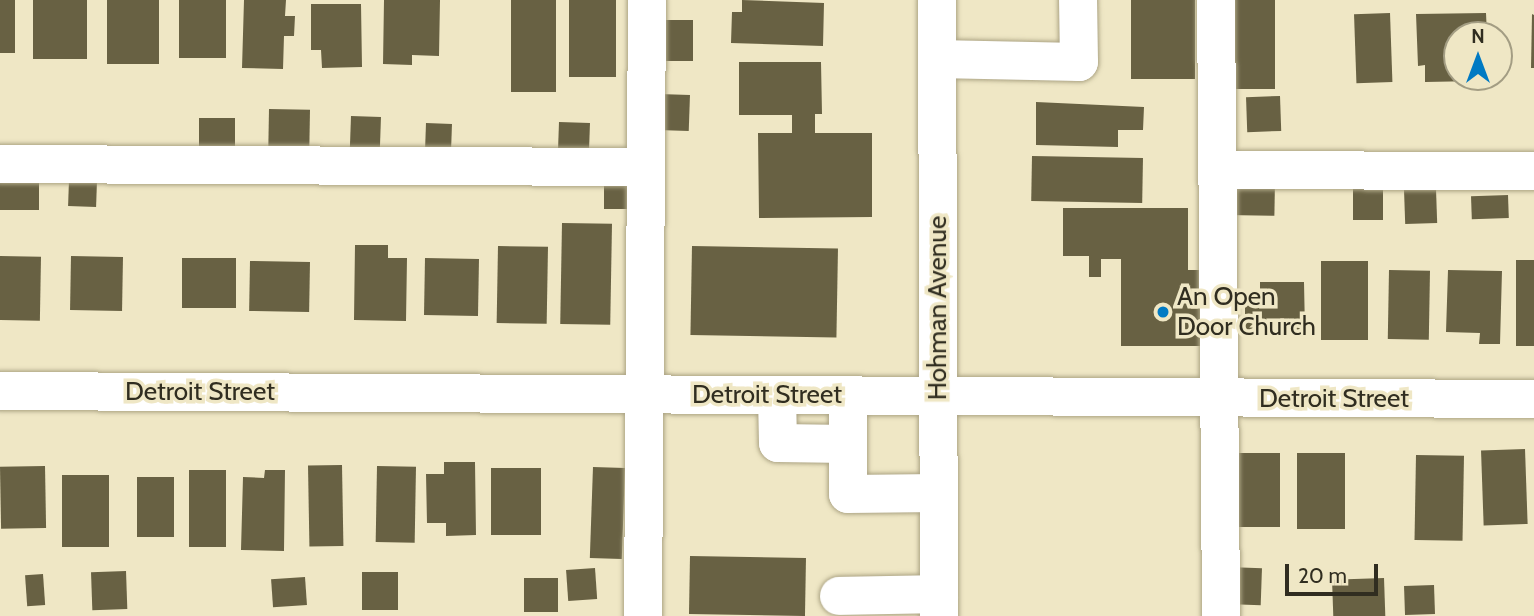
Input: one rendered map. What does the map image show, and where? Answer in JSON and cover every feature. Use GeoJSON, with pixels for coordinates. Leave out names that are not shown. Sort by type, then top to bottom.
{"type":"FeatureCollection","features":[{"type":"Feature","properties":{"kind":"street"},"geometry":{"type":"LineString","coordinates":[[643,616],[647,0]]}},
{"type":"Feature","properties":{"kind":"street","name":"Hohman Avenue"},"geometry":{"type":"LineString","coordinates":[[937,0],[939,605]]}},
{"type":"Feature","properties":{"kind":"street"},"geometry":{"type":"LineString","coordinates":[[937,58],[1079,62],[1078,0]]}},
{"type":"Feature","properties":{"kind":"street"},"geometry":{"type":"LineString","coordinates":[[1216,0],[1221,616]]}},
{"type":"Feature","properties":{"kind":"street"},"geometry":{"type":"LineString","coordinates":[[0,164],[646,167]]}},
{"type":"Feature","properties":{"kind":"street"},"geometry":{"type":"LineString","coordinates":[[1217,170],[1534,171]]}},
{"type":"Feature","properties":{"kind":"street","name":"Detroit Street"},"geometry":{"type":"LineString","coordinates":[[0,391],[1534,400]]}},
{"type":"Feature","properties":{"kind":"street"},"geometry":{"type":"LineString","coordinates":[[777,395],[778,443],[848,444]]}},
{"type":"Feature","properties":{"kind":"street"},"geometry":{"type":"LineString","coordinates":[[848,396],[848,494],[939,493]]}},
{"type":"Feature","properties":{"kind":"street"},"geometry":{"type":"LineString","coordinates":[[839,596],[939,605]]}},
{"type":"Feature","properties":{"kind":"building"},"geometry":{"type":"Polygon","coordinates":[[[0,0],[15,0],[15,53],[0,53],[0,0]]]}},
{"type":"Feature","properties":{"kind":"building"},"geometry":{"type":"Polygon","coordinates":[[[33,0],[87,0],[87,59],[33,59],[33,0]]]}},
{"type":"Feature","properties":{"kind":"building"},"geometry":{"type":"Polygon","coordinates":[[[107,0],[159,0],[159,64],[107,64],[107,0]]]}},
{"type":"Feature","properties":{"kind":"building"},"geometry":{"type":"Polygon","coordinates":[[[179,0],[226,0],[226,58],[179,58],[179,0]]]}},
{"type":"Feature","properties":{"kind":"building"},"geometry":{"type":"Polygon","coordinates":[[[244,0],[286,0],[285,16],[295,16],[294,36],[284,36],[283,69],[242,68],[244,0]]]}},
{"type":"Feature","properties":{"kind":"building"},"geometry":{"type":"Polygon","coordinates":[[[384,0],[440,0],[439,56],[412,55],[412,65],[383,64],[384,0]]]}},
{"type":"Feature","properties":{"kind":"building"},"geometry":{"type":"Polygon","coordinates":[[[511,0],[556,0],[556,92],[511,92],[511,0]]]}},
{"type":"Feature","properties":{"kind":"building"},"geometry":{"type":"Polygon","coordinates":[[[569,0],[616,0],[616,77],[569,77],[569,0]]]}},
{"type":"Feature","properties":{"kind":"building"},"geometry":{"type":"Polygon","coordinates":[[[742,0],[824,3],[823,46],[731,43],[732,12],[742,12],[742,0]]]}},
{"type":"Feature","properties":{"kind":"building"},"geometry":{"type":"Polygon","coordinates":[[[1131,0],[1195,0],[1195,79],[1131,79],[1131,0]]]}},
{"type":"Feature","properties":{"kind":"building"},"geometry":{"type":"Polygon","coordinates":[[[1232,0],[1275,0],[1275,89],[1232,89],[1232,0]]]}},
{"type":"Feature","properties":{"kind":"building"},"geometry":{"type":"Polygon","coordinates":[[[311,4],[361,4],[362,67],[322,68],[321,50],[311,50],[311,4]]]}},
{"type":"Feature","properties":{"kind":"building"},"geometry":{"type":"Polygon","coordinates":[[[1390,13],[1392,82],[1356,83],[1354,14],[1390,13]]]}},
{"type":"Feature","properties":{"kind":"building"},"geometry":{"type":"Polygon","coordinates":[[[1486,13],[1486,21],[1443,21],[1443,82],[1425,82],[1425,65],[1418,66],[1416,14],[1486,13]]]}},
{"type":"Feature","properties":{"kind":"building"},"geometry":{"type":"Polygon","coordinates":[[[1532,14],[1534,15],[1534,68],[1531,68],[1532,14]]]}},
{"type":"Feature","properties":{"kind":"building"},"geometry":{"type":"Polygon","coordinates":[[[658,20],[693,20],[693,61],[658,61],[658,20]]]}},
{"type":"Feature","properties":{"kind":"building"},"geometry":{"type":"Polygon","coordinates":[[[739,62],[821,62],[822,114],[815,114],[815,133],[872,133],[872,217],[759,218],[758,133],[792,133],[792,115],[739,115],[739,62]]]}},
{"type":"Feature","properties":{"kind":"building"},"geometry":{"type":"Polygon","coordinates":[[[659,94],[690,95],[689,131],[658,130],[659,94]]]}},
{"type":"Feature","properties":{"kind":"building"},"geometry":{"type":"Polygon","coordinates":[[[1280,96],[1281,131],[1247,132],[1246,97],[1280,96]]]}},
{"type":"Feature","properties":{"kind":"building"},"geometry":{"type":"Polygon","coordinates":[[[1036,102],[1144,107],[1143,130],[1118,130],[1118,147],[1036,145],[1036,102]]]}},
{"type":"Feature","properties":{"kind":"building"},"geometry":{"type":"Polygon","coordinates":[[[269,109],[310,110],[309,154],[268,153],[269,109]]]}},
{"type":"Feature","properties":{"kind":"building"},"geometry":{"type":"Polygon","coordinates":[[[351,116],[381,117],[380,155],[350,154],[351,116]]]}},
{"type":"Feature","properties":{"kind":"building"},"geometry":{"type":"Polygon","coordinates":[[[199,118],[235,118],[235,153],[199,153],[199,118]]]}},
{"type":"Feature","properties":{"kind":"building"},"geometry":{"type":"Polygon","coordinates":[[[559,122],[590,123],[589,156],[558,155],[559,122]]]}},
{"type":"Feature","properties":{"kind":"building"},"geometry":{"type":"Polygon","coordinates":[[[426,123],[452,124],[451,156],[425,155],[426,123]]]}},
{"type":"Feature","properties":{"kind":"building"},"geometry":{"type":"Polygon","coordinates":[[[1032,156],[1143,158],[1142,203],[1031,201],[1032,156]]]}},
{"type":"Feature","properties":{"kind":"building"},"geometry":{"type":"Polygon","coordinates":[[[0,175],[39,175],[39,210],[0,210],[0,175]]]}},
{"type":"Feature","properties":{"kind":"building"},"geometry":{"type":"Polygon","coordinates":[[[604,177],[637,177],[637,209],[604,209],[604,177]]]}},
{"type":"Feature","properties":{"kind":"building"},"geometry":{"type":"Polygon","coordinates":[[[69,180],[97,181],[96,207],[68,206],[69,180]]]}},
{"type":"Feature","properties":{"kind":"building"},"geometry":{"type":"Polygon","coordinates":[[[1227,180],[1275,181],[1274,216],[1226,215],[1227,180]]]}},
{"type":"Feature","properties":{"kind":"building"},"geometry":{"type":"Polygon","coordinates":[[[1353,184],[1383,184],[1383,220],[1353,220],[1353,184]]]}},
{"type":"Feature","properties":{"kind":"building"},"geometry":{"type":"Polygon","coordinates":[[[1436,189],[1437,223],[1405,224],[1404,190],[1436,189]]]}},
{"type":"Feature","properties":{"kind":"building"},"geometry":{"type":"Polygon","coordinates":[[[1508,195],[1509,218],[1472,219],[1471,196],[1508,195]]]}},
{"type":"Feature","properties":{"kind":"building","name":"An Open Door Church"},"geometry":{"type":"Polygon","coordinates":[[[1063,208],[1188,208],[1188,270],[1205,270],[1205,346],[1121,346],[1121,259],[1101,259],[1101,277],[1089,277],[1089,256],[1063,256],[1063,208]]]}},
{"type":"Feature","properties":{"kind":"building"},"geometry":{"type":"Polygon","coordinates":[[[562,223],[612,224],[610,325],[560,324],[562,223]]]}},
{"type":"Feature","properties":{"kind":"building"},"geometry":{"type":"Polygon","coordinates":[[[355,245],[388,245],[388,258],[407,258],[406,321],[354,320],[355,245]]]}},
{"type":"Feature","properties":{"kind":"building"},"geometry":{"type":"Polygon","coordinates":[[[498,246],[548,247],[547,324],[497,323],[498,246]]]}},
{"type":"Feature","properties":{"kind":"building"},"geometry":{"type":"Polygon","coordinates":[[[692,246],[838,249],[836,338],[690,335],[692,246]]]}},
{"type":"Feature","properties":{"kind":"building"},"geometry":{"type":"Polygon","coordinates":[[[0,256],[41,257],[40,321],[0,320],[0,256]]]}},
{"type":"Feature","properties":{"kind":"building"},"geometry":{"type":"Polygon","coordinates":[[[71,256],[123,257],[122,311],[70,310],[71,256]]]}},
{"type":"Feature","properties":{"kind":"building"},"geometry":{"type":"Polygon","coordinates":[[[182,258],[236,258],[236,308],[182,308],[182,258]]]}},
{"type":"Feature","properties":{"kind":"building"},"geometry":{"type":"Polygon","coordinates":[[[425,258],[479,259],[478,316],[424,315],[425,258]]]}},
{"type":"Feature","properties":{"kind":"building"},"geometry":{"type":"Polygon","coordinates":[[[1516,260],[1534,260],[1534,346],[1516,346],[1516,260]]]}},
{"type":"Feature","properties":{"kind":"building"},"geometry":{"type":"Polygon","coordinates":[[[250,261],[310,262],[309,312],[249,311],[250,261]]]}},
{"type":"Feature","properties":{"kind":"building"},"geometry":{"type":"Polygon","coordinates":[[[1321,261],[1368,261],[1368,340],[1321,340],[1321,261]]]}},
{"type":"Feature","properties":{"kind":"building"},"geometry":{"type":"Polygon","coordinates":[[[1389,270],[1430,271],[1429,340],[1388,339],[1389,270]]]}},
{"type":"Feature","properties":{"kind":"building"},"geometry":{"type":"Polygon","coordinates":[[[1448,270],[1502,271],[1500,344],[1479,344],[1480,333],[1446,332],[1448,270]]]}},
{"type":"Feature","properties":{"kind":"building"},"geometry":{"type":"Polygon","coordinates":[[[1260,282],[1304,282],[1305,331],[1245,332],[1245,302],[1260,302],[1260,282]]]}},
{"type":"Feature","properties":{"kind":"building"},"geometry":{"type":"Polygon","coordinates":[[[1525,449],[1528,524],[1484,525],[1481,451],[1525,449]]]}},
{"type":"Feature","properties":{"kind":"building"},"geometry":{"type":"Polygon","coordinates":[[[1232,453],[1280,453],[1280,527],[1232,527],[1232,453]]]}},
{"type":"Feature","properties":{"kind":"building"},"geometry":{"type":"Polygon","coordinates":[[[1297,453],[1345,453],[1345,529],[1297,529],[1297,453]]]}},
{"type":"Feature","properties":{"kind":"building"},"geometry":{"type":"Polygon","coordinates":[[[1416,455],[1464,456],[1463,541],[1415,540],[1416,455]]]}},
{"type":"Feature","properties":{"kind":"building"},"geometry":{"type":"Polygon","coordinates":[[[444,462],[475,462],[476,535],[446,536],[446,523],[427,523],[426,474],[444,474],[444,462]]]}},
{"type":"Feature","properties":{"kind":"building"},"geometry":{"type":"Polygon","coordinates":[[[342,465],[343,546],[309,547],[308,466],[342,465]]]}},
{"type":"Feature","properties":{"kind":"building"},"geometry":{"type":"Polygon","coordinates":[[[45,466],[46,528],[1,529],[0,467],[45,466]]]}},
{"type":"Feature","properties":{"kind":"building"},"geometry":{"type":"Polygon","coordinates":[[[377,466],[416,467],[415,543],[376,542],[377,466]]]}},
{"type":"Feature","properties":{"kind":"building"},"geometry":{"type":"Polygon","coordinates":[[[593,467],[625,468],[622,559],[590,558],[593,467]]]}},
{"type":"Feature","properties":{"kind":"building"},"geometry":{"type":"Polygon","coordinates":[[[491,468],[541,468],[541,535],[491,535],[491,468]]]}},
{"type":"Feature","properties":{"kind":"building"},"geometry":{"type":"Polygon","coordinates":[[[189,470],[226,470],[226,547],[189,547],[189,470]]]}},
{"type":"Feature","properties":{"kind":"building"},"geometry":{"type":"Polygon","coordinates":[[[265,470],[285,470],[284,551],[241,550],[243,477],[264,478],[265,470]]]}},
{"type":"Feature","properties":{"kind":"building"},"geometry":{"type":"Polygon","coordinates":[[[62,475],[109,475],[109,547],[62,547],[62,475]]]}},
{"type":"Feature","properties":{"kind":"building"},"geometry":{"type":"Polygon","coordinates":[[[137,477],[174,477],[174,537],[137,537],[137,477]]]}},
{"type":"Feature","properties":{"kind":"building"},"geometry":{"type":"Polygon","coordinates":[[[690,556],[806,558],[805,616],[689,614],[690,556]]]}},
{"type":"Feature","properties":{"kind":"building"},"geometry":{"type":"Polygon","coordinates":[[[1228,567],[1262,568],[1261,605],[1227,604],[1228,567]]]}},
{"type":"Feature","properties":{"kind":"building"},"geometry":{"type":"Polygon","coordinates":[[[595,568],[597,599],[568,601],[566,570],[595,568]]]}},
{"type":"Feature","properties":{"kind":"building"},"geometry":{"type":"Polygon","coordinates":[[[126,571],[127,609],[92,610],[91,572],[126,571]]]}},
{"type":"Feature","properties":{"kind":"building"},"geometry":{"type":"Polygon","coordinates":[[[362,572],[398,572],[398,610],[362,610],[362,572]]]}},
{"type":"Feature","properties":{"kind":"building"},"geometry":{"type":"Polygon","coordinates":[[[43,574],[45,605],[27,606],[25,575],[43,574]]]}},
{"type":"Feature","properties":{"kind":"building"},"geometry":{"type":"Polygon","coordinates":[[[305,577],[307,605],[273,607],[271,579],[305,577]]]}},
{"type":"Feature","properties":{"kind":"building"},"geometry":{"type":"Polygon","coordinates":[[[524,578],[558,578],[558,612],[524,612],[524,578]]]}},
{"type":"Feature","properties":{"kind":"building"},"geometry":{"type":"Polygon","coordinates":[[[1384,578],[1385,616],[1333,616],[1332,580],[1384,578]]]}},
{"type":"Feature","properties":{"kind":"building"},"geometry":{"type":"Polygon","coordinates":[[[1434,585],[1435,614],[1405,615],[1404,586],[1434,585]]]}},
{"type":"Feature","properties":{"kind":"place","name":"An Open Door Church"},"geometry":{"type":"Point","coordinates":[1163,312]}}]}
